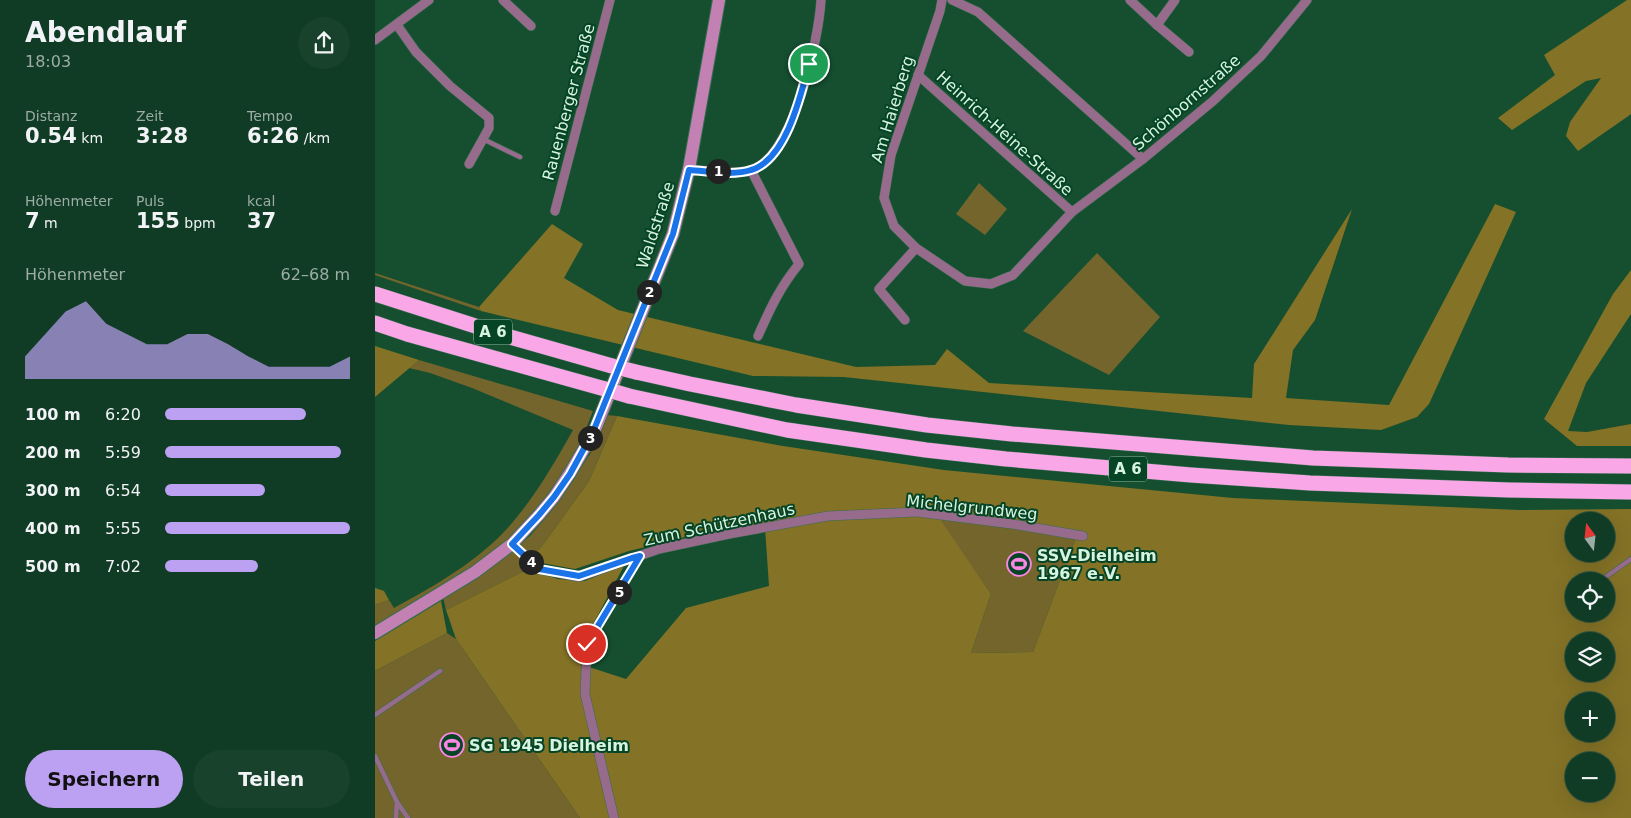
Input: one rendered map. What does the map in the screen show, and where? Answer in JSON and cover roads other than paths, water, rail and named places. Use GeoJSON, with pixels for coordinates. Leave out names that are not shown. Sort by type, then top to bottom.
{"type":"FeatureCollection","features":[{"type":"Feature","properties":{"kind":"highway","name":"A 6"},"geometry":{"type":"LineString","coordinates":[[375,294],[509,338],[636,372],[796,405],[927,424],[1012,434],[1313,458],[1508,465],[1631,466]]}},
{"type":"Feature","properties":{"kind":"highway","name":"A 6"},"geometry":{"type":"LineString","coordinates":[[375,322],[464,350],[629,396],[787,430],[926,450],[1181,474],[1309,483],[1631,492]]}},
{"type":"Feature","properties":{"kind":"street"},"geometry":{"type":"LineString","coordinates":[[375,40],[429,0]]}},
{"type":"Feature","properties":{"kind":"street"},"geometry":{"type":"LineString","coordinates":[[503,0],[531,26]]}},
{"type":"Feature","properties":{"kind":"street","name":"Rauenberger Straße"},"geometry":{"type":"LineString","coordinates":[[555,212],[610,0]]}},
{"type":"Feature","properties":{"kind":"street","name":"Waldstraße"},"geometry":{"type":"LineString","coordinates":[[375,633],[475,572],[512,544],[554,497],[570,474],[593,432],[673,234],[689,170],[719,0]]}},
{"type":"Feature","properties":{"kind":"street"},"geometry":{"type":"LineString","coordinates":[[689,170],[729,172],[751,170],[761,166],[779,147],[790,127],[802,91],[817,34],[821,0]]}},
{"type":"Feature","properties":{"kind":"street","name":"Am Haierberg"},"geometry":{"type":"LineString","coordinates":[[942,0],[891,155],[884,198],[894,226],[916,248],[965,281],[991,284],[1013,275],[1072,212]]}},
{"type":"Feature","properties":{"kind":"street"},"geometry":{"type":"LineString","coordinates":[[952,0],[978,12],[1143,160]]}},
{"type":"Feature","properties":{"kind":"street"},"geometry":{"type":"LineString","coordinates":[[1130,0],[1189,52]]}},
{"type":"Feature","properties":{"kind":"street"},"geometry":{"type":"LineString","coordinates":[[1157,25],[1175,0]]}},
{"type":"Feature","properties":{"kind":"street","name":"Schönbornstraße"},"geometry":{"type":"LineString","coordinates":[[1072,212],[1143,160],[1213,101],[1261,56],[1307,0]]}},
{"type":"Feature","properties":{"kind":"street"},"geometry":{"type":"LineString","coordinates":[[397,25],[416,52],[450,86],[489,118],[489,128],[469,164]]}},
{"type":"Feature","properties":{"kind":"street","name":"Heinrich-Heine-Straße"},"geometry":{"type":"LineString","coordinates":[[918,75],[1072,212]]}},
{"type":"Feature","properties":{"kind":"street"},"geometry":{"type":"LineString","coordinates":[[751,170],[799,264],[784,282],[758,336]]}},
{"type":"Feature","properties":{"kind":"street"},"geometry":{"type":"LineString","coordinates":[[905,320],[879,290],[916,248]]}},
{"type":"Feature","properties":{"kind":"street","name":"Michelgrundweg"},"geometry":{"type":"LineString","coordinates":[[828,516],[917,512],[1012,524],[1083,536]]}},
{"type":"Feature","properties":{"kind":"street","name":"Zum Schützenhaus"},"geometry":{"type":"LineString","coordinates":[[512,544],[539,569],[579,576],[659,549],[828,516]]}},
{"type":"Feature","properties":{"kind":"street"},"geometry":{"type":"LineString","coordinates":[[614,818],[585,694],[587,644],[640,556]]}},
{"type":"Feature","properties":{"kind":"lane"},"geometry":{"type":"LineString","coordinates":[[483,139],[519,157]]}},
{"type":"Feature","properties":{"kind":"lane"},"geometry":{"type":"LineString","coordinates":[[1613,572],[1631,559]]}},
{"type":"Feature","properties":{"kind":"lane"},"geometry":{"type":"LineString","coordinates":[[375,714],[440,671]]}},
{"type":"Feature","properties":{"kind":"lane"},"geometry":{"type":"LineString","coordinates":[[375,756],[397,802],[408,818]]}},
{"type":"Feature","properties":{"kind":"lane"},"geometry":{"type":"LineString","coordinates":[[396,818],[397,802]]}},
{"type":"Feature","properties":{"kind":"place","name":"SSV-Dielheim 1967 e.V."},"geometry":{"type":"Point","coordinates":[1019,564]}},
{"type":"Feature","properties":{"kind":"place","name":"SG 1945 Dielheim"},"geometry":{"type":"Point","coordinates":[452,745]}}]}
